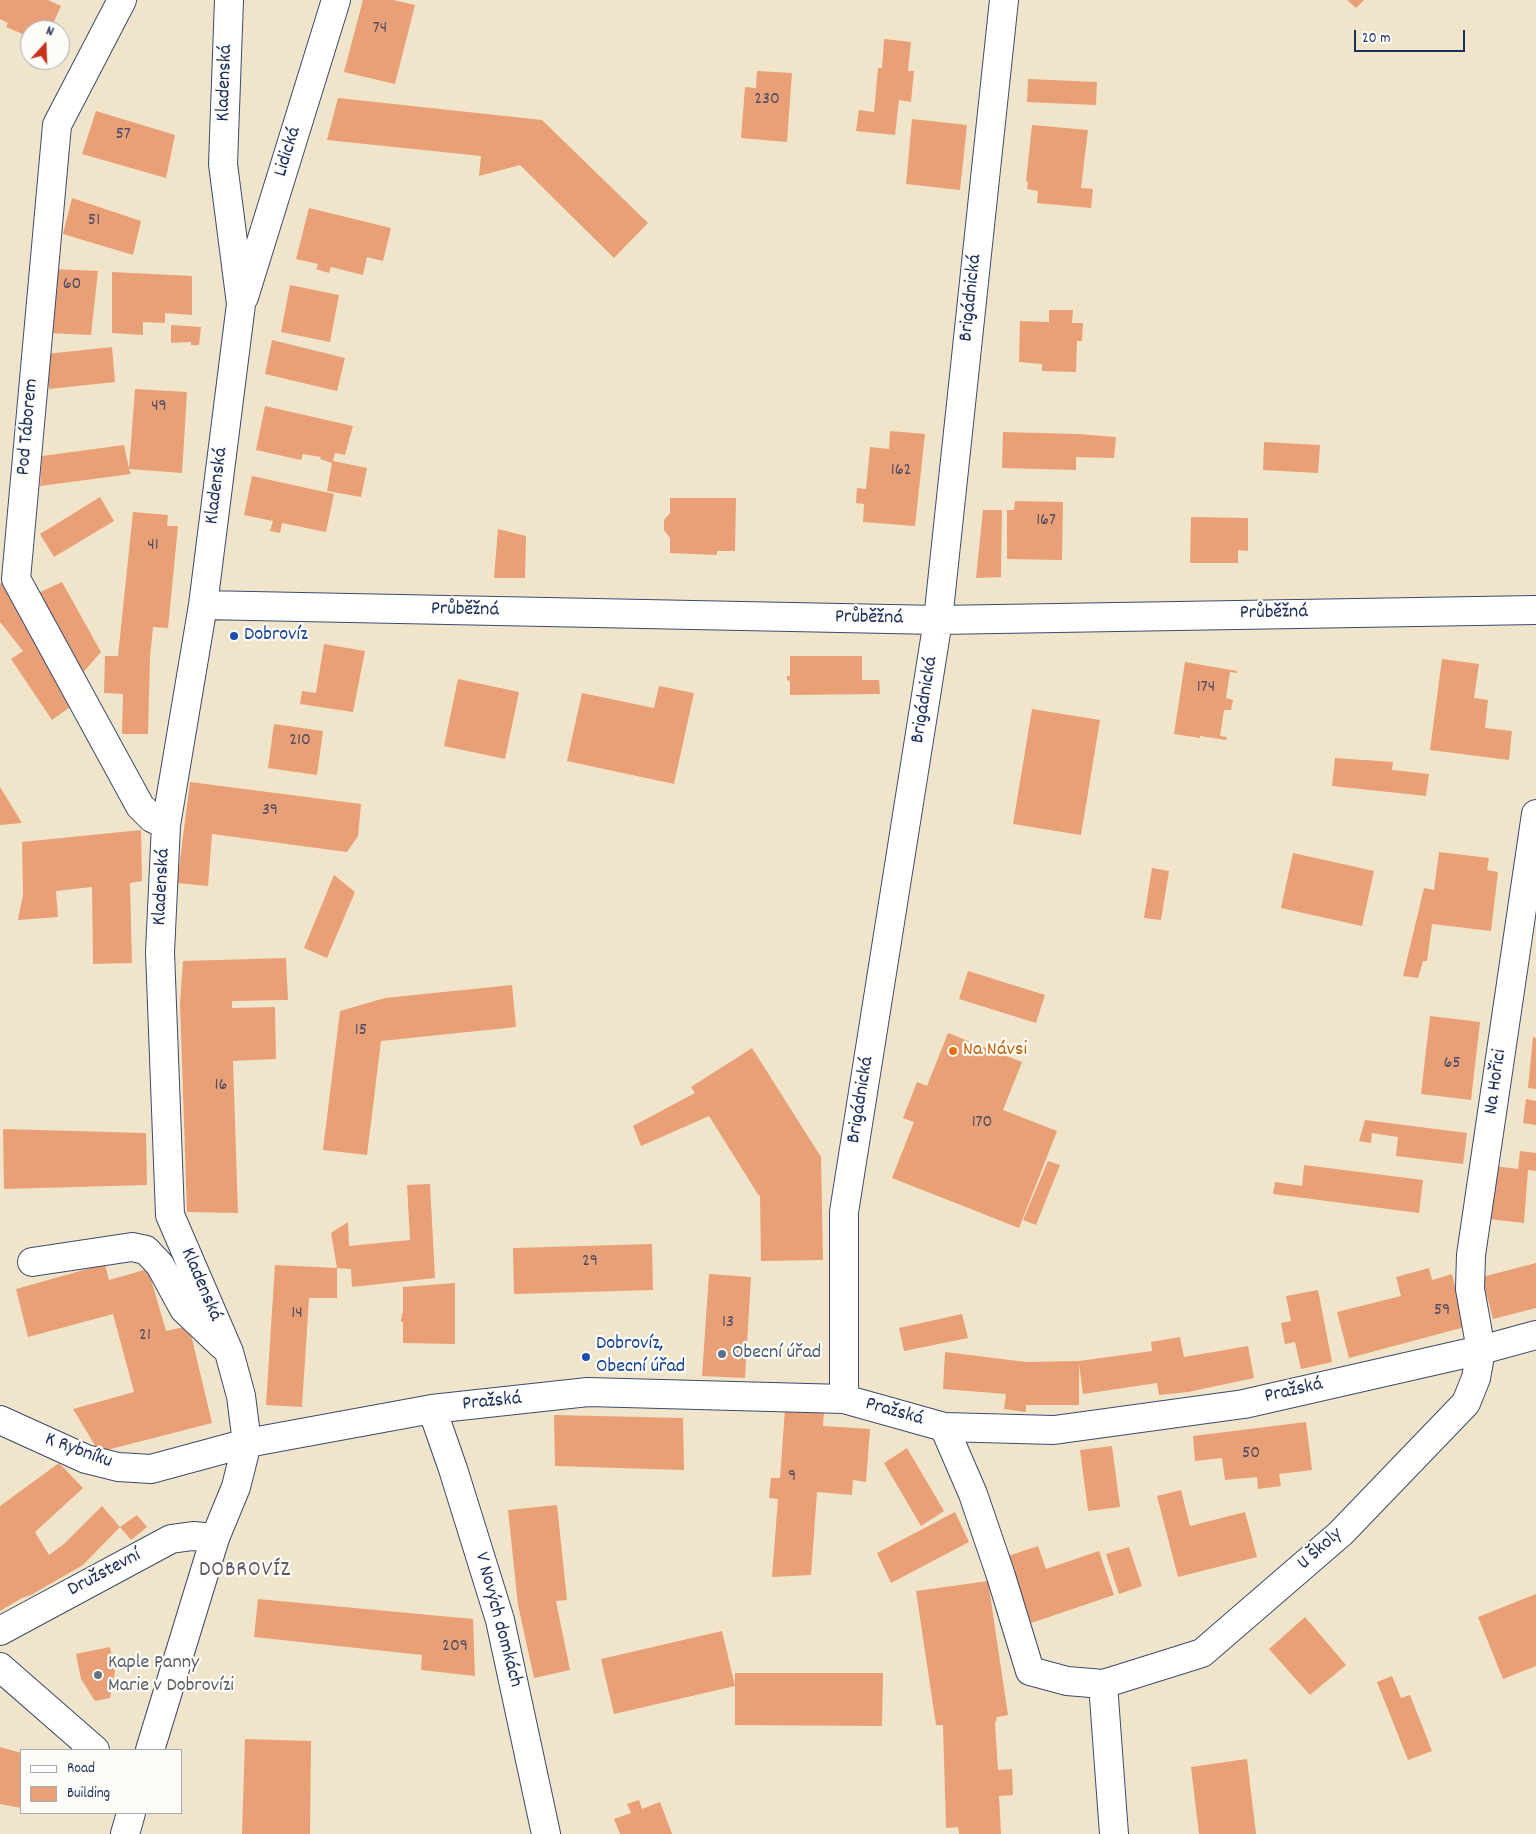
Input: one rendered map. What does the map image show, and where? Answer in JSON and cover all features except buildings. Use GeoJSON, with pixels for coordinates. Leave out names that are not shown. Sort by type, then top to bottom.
{"type":"FeatureCollection","features":[{"type":"Feature","properties":{"kind":"street","name":"Pod Táborem"},"geometry":{"type":"LineString","coordinates":[[122,0],[57,125],[16,579],[140,806],[152,818],[166,825]]}},
{"type":"Feature","properties":{"kind":"street","name":"Kladenská"},"geometry":{"type":"LineString","coordinates":[[150,1749],[215,1538],[236,1487],[247,1443],[241,1396],[229,1352],[170,1215],[160,952],[166,825],[203,605],[241,304],[223,164],[229,0]]}},
{"type":"Feature","properties":{"kind":"street","name":"Lidická"},"geometry":{"type":"LineString","coordinates":[[241,304],[336,0]]}},
{"type":"Feature","properties":{"kind":"street","name":"Brigádnická"},"geometry":{"type":"LineString","coordinates":[[844,1399],[844,1212],[938,620],[1004,0]]}},
{"type":"Feature","properties":{"kind":"street","name":"Průběžná"},"geometry":{"type":"LineString","coordinates":[[203,605],[938,620],[1536,610]]}},
{"type":"Feature","properties":{"kind":"street","name":"Na Hořici"},"geometry":{"type":"LineString","coordinates":[[1481,1350],[1470,1289],[1471,1255],[1536,814]]}},
{"type":"Feature","properties":{"kind":"street"},"geometry":{"type":"LineString","coordinates":[[32,1262],[132,1247],[146,1250],[160,1265],[184,1309],[229,1352]]}},
{"type":"Feature","properties":{"kind":"street","name":"Pražská"},"geometry":{"type":"LineString","coordinates":[[247,1443],[432,1409],[588,1392],[844,1399],[944,1427],[1054,1430],[1234,1405],[1481,1350],[1536,1335]]}},
{"type":"Feature","properties":{"kind":"street","name":"U Školy"},"geometry":{"type":"LineString","coordinates":[[944,1427],[972,1494],[1030,1671],[1067,1681],[1103,1684],[1202,1653],[1341,1533],[1466,1403],[1476,1378],[1481,1350]]}},
{"type":"Feature","properties":{"kind":"street","name":"V Nových domkách"},"geometry":{"type":"LineString","coordinates":[[432,1409],[453,1469],[500,1620],[546,1834]]}},
{"type":"Feature","properties":{"kind":"street","name":"K Rybníku"},"geometry":{"type":"LineString","coordinates":[[0,1420],[86,1459],[118,1467],[151,1470],[247,1443]]}},
{"type":"Feature","properties":{"kind":"street","name":"Družstevní"},"geometry":{"type":"LineString","coordinates":[[0,1630],[171,1539],[193,1536],[215,1538]]}},
{"type":"Feature","properties":{"kind":"street"},"geometry":{"type":"LineString","coordinates":[[0,1667],[94,1749]]}},
{"type":"Feature","properties":{"kind":"street"},"geometry":{"type":"LineString","coordinates":[[1103,1684],[1114,1834]]}},
{"type":"Feature","properties":{"kind":"street"},"geometry":{"type":"LineString","coordinates":[[125,1834],[131,1814]]}},
{"type":"Feature","properties":{"kind":"place","name":"Dobrovíz"},"geometry":{"type":"Point","coordinates":[234,636]}},
{"type":"Feature","properties":{"kind":"place","name":"Na Návsi"},"geometry":{"type":"Point","coordinates":[953,1051]}},
{"type":"Feature","properties":{"kind":"place","name":"Obecní úřad"},"geometry":{"type":"Point","coordinates":[722,1354]}},
{"type":"Feature","properties":{"kind":"place","name":"Dobrovíz, Obecní úřad"},"geometry":{"type":"Point","coordinates":[586,1357]}},
{"type":"Feature","properties":{"kind":"place","name":"Kaple Panny Marie v Dobrovízi"},"geometry":{"type":"Point","coordinates":[98,1675]}},
{"type":"Feature","properties":{"kind":"district","name":"DOBROVÍZ"},"geometry":{"type":"Point","coordinates":[245,1572]}}]}
